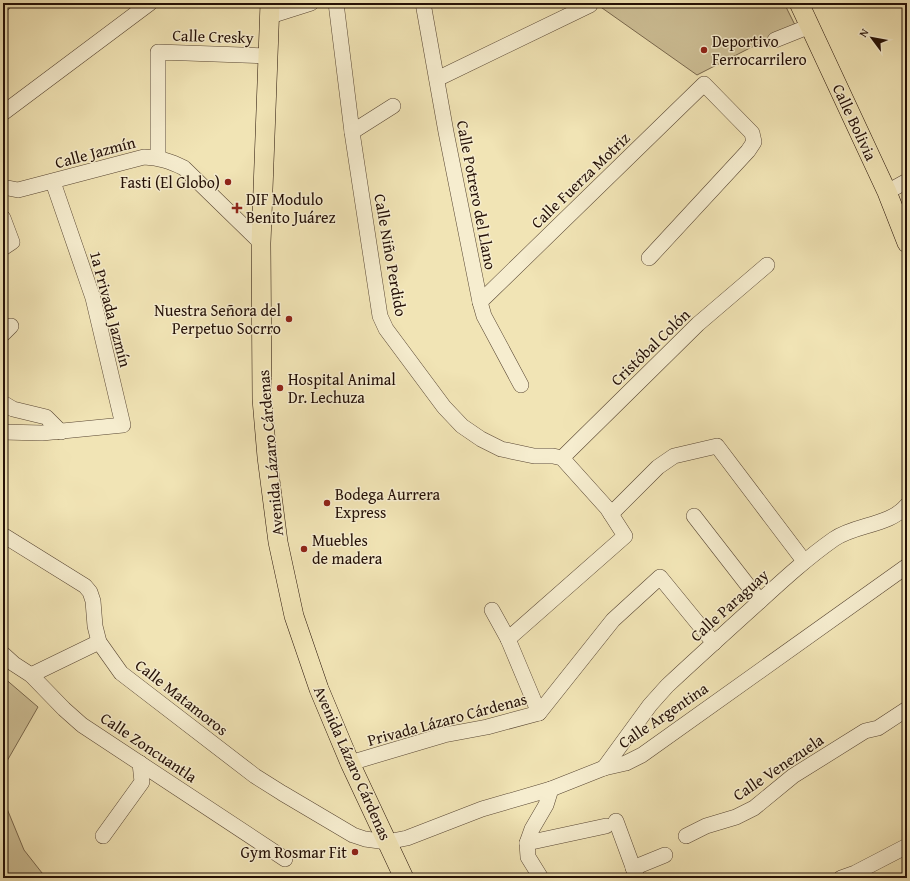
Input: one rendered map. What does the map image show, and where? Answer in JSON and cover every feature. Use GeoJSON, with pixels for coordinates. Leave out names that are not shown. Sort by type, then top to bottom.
{"type":"FeatureCollection","features":[{"type":"Feature","properties":{"kind":"main road","name":"Calle Bolivia"},"geometry":{"type":"LineString","coordinates":[[799,3],[887,192],[907,243]]}},
{"type":"Feature","properties":{"kind":"main road","name":"Avenida Lázaro Cárdenas"},"geometry":{"type":"LineString","coordinates":[[270,9],[261,243],[262,399],[267,457],[278,542],[294,616],[319,688],[350,763],[387,842],[399,875]]}},
{"type":"Feature","properties":{"kind":"street"},"geometry":{"type":"LineString","coordinates":[[3,112],[150,3]]}},
{"type":"Feature","properties":{"kind":"street"},"geometry":{"type":"LineString","coordinates":[[270,9],[311,3]]}},
{"type":"Feature","properties":{"kind":"street","name":"Calle Niño Perdido"},"geometry":{"type":"LineString","coordinates":[[336,3],[352,132],[380,316],[386,330],[444,407],[462,426],[481,439],[501,449],[534,456],[553,456],[562,458]]}},
{"type":"Feature","properties":{"kind":"street","name":"Calle Potrero del Llano"},"geometry":{"type":"LineString","coordinates":[[423,3],[480,302],[484,316],[521,385]]}},
{"type":"Feature","properties":{"kind":"street"},"geometry":{"type":"LineString","coordinates":[[437,79],[590,6]]}},
{"type":"Feature","properties":{"kind":"street"},"geometry":{"type":"LineString","coordinates":[[775,40],[810,26]]}},
{"type":"Feature","properties":{"kind":"street","name":"Calle Cresky"},"geometry":{"type":"LineString","coordinates":[[158,158],[158,52],[267,56]]}},
{"type":"Feature","properties":{"kind":"street","name":"Calle Fuerza Motriz"},"geometry":{"type":"LineString","coordinates":[[480,302],[704,84],[752,133],[754,142],[748,151],[649,258]]}},
{"type":"Feature","properties":{"kind":"street"},"geometry":{"type":"LineString","coordinates":[[352,132],[394,106]]}},
{"type":"Feature","properties":{"kind":"street","name":"Calle Jazmín"},"geometry":{"type":"LineString","coordinates":[[3,187],[18,190],[144,157],[158,158],[170,161],[184,168],[261,243]]}},
{"type":"Feature","properties":{"kind":"street"},"geometry":{"type":"LineString","coordinates":[[887,192],[907,181]]}},
{"type":"Feature","properties":{"kind":"street","name":"1a Privada Jazmín"},"geometry":{"type":"LineString","coordinates":[[53,182],[93,298],[123,425],[61,432]]}},
{"type":"Feature","properties":{"kind":"street"},"geometry":{"type":"LineString","coordinates":[[3,218],[7,245]]}},
{"type":"Feature","properties":{"kind":"street","name":"Cristóbal Colón"},"geometry":{"type":"LineString","coordinates":[[562,458],[698,324],[767,265]]}},
{"type":"Feature","properties":{"kind":"street"},"geometry":{"type":"LineString","coordinates":[[3,403],[13,408],[46,417],[61,432]]}},
{"type":"Feature","properties":{"kind":"street"},"geometry":{"type":"LineString","coordinates":[[3,432],[61,432]]}},
{"type":"Feature","properties":{"kind":"street"},"geometry":{"type":"LineString","coordinates":[[611,514],[658,467],[674,456],[717,446],[804,561]]}},
{"type":"Feature","properties":{"kind":"street"},"geometry":{"type":"LineString","coordinates":[[508,639],[624,536],[607,508],[562,458]]}},
{"type":"Feature","properties":{"kind":"street","name":"Calle Paraguay"},"geometry":{"type":"LineString","coordinates":[[604,768],[650,705],[667,686],[804,561],[835,538],[850,531],[892,517],[904,509],[907,505]]}},
{"type":"Feature","properties":{"kind":"street"},"geometry":{"type":"LineString","coordinates":[[694,516],[760,601]]}},
{"type":"Feature","properties":{"kind":"street","name":"Calle Matamoros"},"geometry":{"type":"LineString","coordinates":[[3,536],[85,586],[90,592],[93,601],[95,626],[99,642],[121,673],[255,776],[353,835],[365,839],[387,842]]}},
{"type":"Feature","properties":{"kind":"street","name":"Calle Argentina"},"geometry":{"type":"LineString","coordinates":[[387,842],[407,838],[482,809],[551,789],[604,768],[626,763],[642,755],[907,566]]}},
{"type":"Feature","properties":{"kind":"street","name":"Privada Lázaro Cárdenas"},"geometry":{"type":"LineString","coordinates":[[350,763],[444,735],[487,727],[539,713],[613,620],[660,577],[714,643]]}},
{"type":"Feature","properties":{"kind":"street"},"geometry":{"type":"LineString","coordinates":[[492,610],[508,639],[539,713]]}},
{"type":"Feature","properties":{"kind":"street"},"geometry":{"type":"LineString","coordinates":[[31,675],[99,642]]}},
{"type":"Feature","properties":{"kind":"street","name":"Calle Zoncuantla"},"geometry":{"type":"LineString","coordinates":[[3,654],[14,664],[31,675],[82,725],[285,859]]}},
{"type":"Feature","properties":{"kind":"street","name":"Calle Venezuela"},"geometry":{"type":"LineString","coordinates":[[686,836],[706,826],[736,817],[754,808],[793,776],[865,731],[874,721],[907,698]]}},
{"type":"Feature","properties":{"kind":"street","name":"Calle Venezuela"},"geometry":{"type":"LineString","coordinates":[[865,731],[878,728],[907,709]]}},
{"type":"Feature","properties":{"kind":"street"},"geometry":{"type":"LineString","coordinates":[[103,836],[142,782],[140,763]]}},
{"type":"Feature","properties":{"kind":"street"},"geometry":{"type":"LineString","coordinates":[[542,878],[528,857],[527,843],[532,829],[546,805],[551,789]]}},
{"type":"Feature","properties":{"kind":"street"},"geometry":{"type":"LineString","coordinates":[[527,843],[611,824],[635,873],[665,855]]}},
{"type":"Feature","properties":{"kind":"street"},"geometry":{"type":"LineString","coordinates":[[842,878],[855,873],[907,846]]}},
{"type":"Feature","properties":{"kind":"shaded area","name":"Deportivo Ferrocarrilero"},"geometry":{"type":"Polygon","coordinates":[[[595,3],[784,3],[795,25],[697,75],[595,3]]]}},
{"type":"Feature","properties":{"kind":"shaded area"},"geometry":{"type":"Polygon","coordinates":[[[3,677],[38,707],[3,768],[3,677]]]}},
{"type":"Feature","properties":{"kind":"shaded area"},"geometry":{"type":"Polygon","coordinates":[[[3,799],[24,850],[46,878],[3,878],[3,799]]]}},
{"type":"Feature","properties":{"kind":"place","name":"Deportivo Ferrocarrilero"},"geometry":{"type":"Point","coordinates":[704,50]}},
{"type":"Feature","properties":{"kind":"place","name":"Fasti (El Globo)"},"geometry":{"type":"Point","coordinates":[228,182]}},
{"type":"Feature","properties":{"kind":"place","name":"DIF Modulo Benito Juárez"},"geometry":{"type":"Point","coordinates":[237,208]}},
{"type":"Feature","properties":{"kind":"place","name":"Nuestra Señora del Perpetuo Socrro"},"geometry":{"type":"Point","coordinates":[289,319]}},
{"type":"Feature","properties":{"kind":"place","name":"Hospital Animal Dr. Lechuza"},"geometry":{"type":"Point","coordinates":[280,388]}},
{"type":"Feature","properties":{"kind":"place","name":"Bodega Aurrera Express"},"geometry":{"type":"Point","coordinates":[327,503]}},
{"type":"Feature","properties":{"kind":"place","name":"Muebles de madera"},"geometry":{"type":"Point","coordinates":[304,549]}},
{"type":"Feature","properties":{"kind":"place","name":"Gym Rosmar Fit"},"geometry":{"type":"Point","coordinates":[355,852]}}]}
